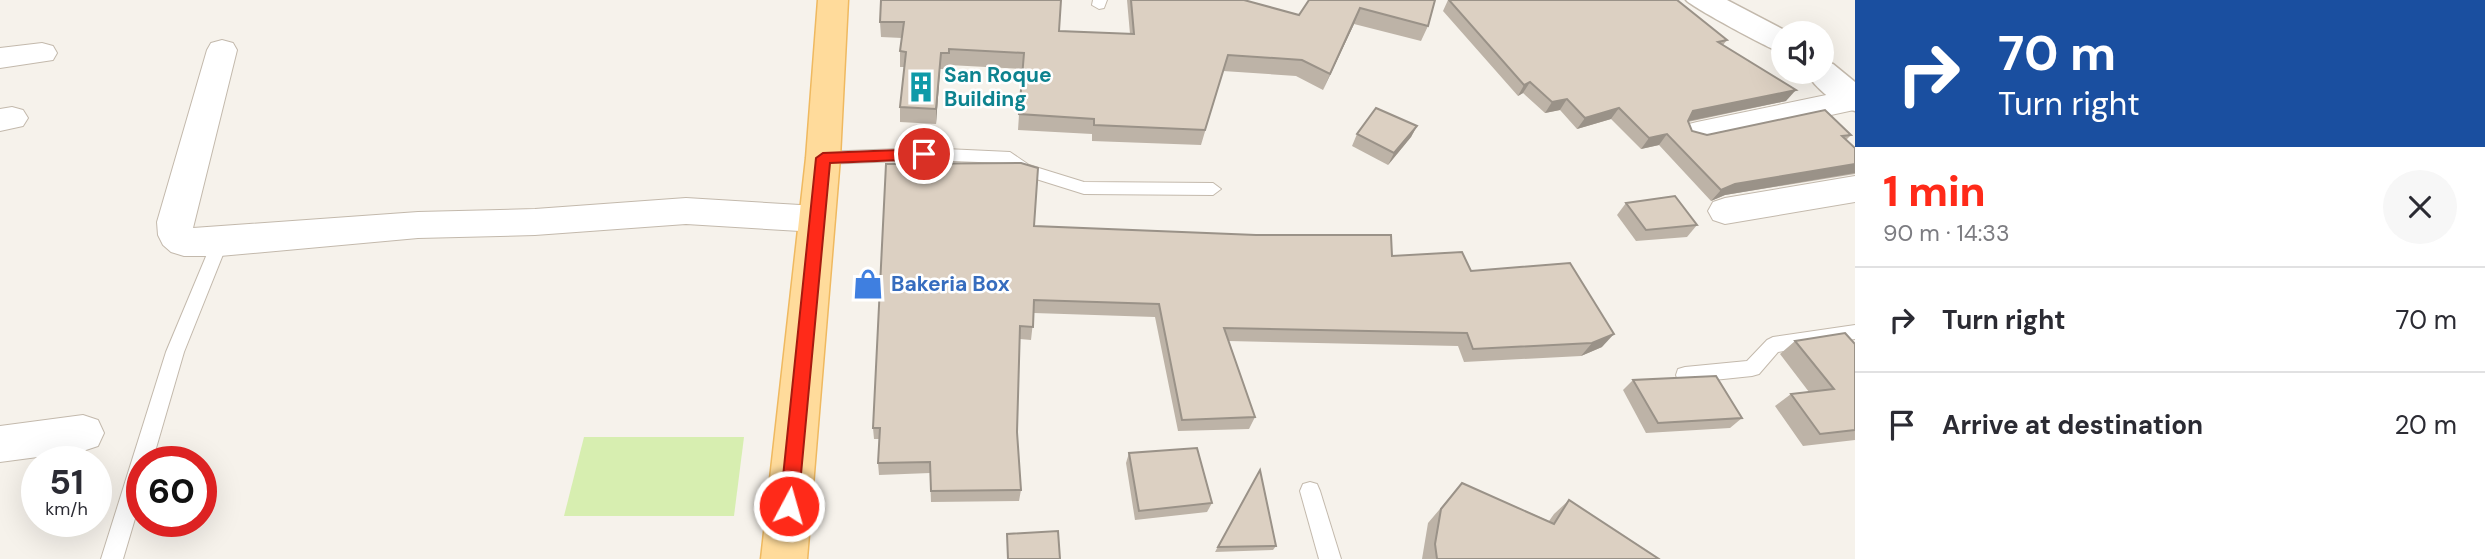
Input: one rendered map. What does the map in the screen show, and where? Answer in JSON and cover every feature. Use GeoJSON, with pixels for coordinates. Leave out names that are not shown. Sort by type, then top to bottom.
{"type":"FeatureCollection","features":[{"type":"Feature","properties":{"kind":"main road"},"geometry":{"type":"LineString","coordinates":[[784,559],[823,158],[833,0]]}},
{"type":"Feature","properties":{"kind":"street"},"geometry":{"type":"LineString","coordinates":[[1701,0],[1736,15],[1771,36]]}},
{"type":"Feature","properties":{"kind":"street"},"geometry":{"type":"LineString","coordinates":[[222,50],[175,222],[176,235],[184,242],[220,242],[418,225],[535,222],[685,211],[817,219]]}},
{"type":"Feature","properties":{"kind":"street"},"geometry":{"type":"LineString","coordinates":[[0,58],[42,53]]}},
{"type":"Feature","properties":{"kind":"street"},"geometry":{"type":"LineString","coordinates":[[1834,82],[1855,99]]}},
{"type":"Feature","properties":{"kind":"street"},"geometry":{"type":"LineString","coordinates":[[1697,133],[1855,99]]}},
{"type":"Feature","properties":{"kind":"street"},"geometry":{"type":"LineString","coordinates":[[1725,211],[1855,189]]}},
{"type":"Feature","properties":{"kind":"street"},"geometry":{"type":"LineString","coordinates":[[0,444],[83,433]]}},
{"type":"Feature","properties":{"kind":"lane"},"geometry":{"type":"LineString","coordinates":[[823,158],[924,154],[1010,158],[1023,169],[1084,188],[1213,189]]}},
{"type":"Feature","properties":{"kind":"lane"},"geometry":{"type":"LineString","coordinates":[[112,559],[175,352],[220,242]]}},
{"type":"Feature","properties":{"kind":"lane"},"geometry":{"type":"LineString","coordinates":[[1685,375],[1752,368],[1773,345],[1855,332]]}},
{"type":"Feature","properties":{"kind":"lane"},"geometry":{"type":"LineString","coordinates":[[1310,491],[1330,559]]}},
{"type":"Feature","properties":{"kind":"green space"},"geometry":{"type":"Polygon","coordinates":[[[584,437],[744,437],[734,516],[564,516],[584,437]]]}},
{"type":"Feature","properties":{"kind":"building"},"geometry":{"type":"Polygon","coordinates":[[[881,0],[1061,0],[1059,31],[1134,34],[1131,0],[1244,0],[1299,15],[1309,0],[1435,0],[1428,26],[1360,8],[1330,74],[1302,60],[1228,55],[1205,130],[1094,125],[1094,119],[1019,114],[1024,53],[949,49],[949,53],[941,53],[936,109],[900,107],[906,52],[900,51],[904,22],[880,22],[881,0]]]}},
{"type":"Feature","properties":{"kind":"building"},"geometry":{"type":"Polygon","coordinates":[[[1449,0],[1677,0],[1727,40],[1718,42],[1771,75],[1771,84],[1786,84],[1796,90],[1693,111],[1688,121],[1692,131],[1707,135],[1825,110],[1851,135],[1842,136],[1855,148],[1855,164],[1735,184],[1721,190],[1667,134],[1649,138],[1619,108],[1585,118],[1567,99],[1552,102],[1530,82],[1524,85],[1449,0]]]}},
{"type":"Feature","properties":{"kind":"building"},"geometry":{"type":"Polygon","coordinates":[[[1376,108],[1417,126],[1394,153],[1357,134],[1376,108]]]}},
{"type":"Feature","properties":{"kind":"building"},"geometry":{"type":"Polygon","coordinates":[[[1021,163],[1038,168],[1034,226],[1256,235],[1391,235],[1392,256],[1462,252],[1471,271],[1570,263],[1614,334],[1592,343],[1473,349],[1467,333],[1224,328],[1255,417],[1182,420],[1159,304],[1034,300],[1033,327],[1020,326],[1017,432],[1021,490],[931,491],[930,462],[878,463],[880,428],[873,428],[886,164],[1021,163]]]}},
{"type":"Feature","properties":{"kind":"building"},"geometry":{"type":"Polygon","coordinates":[[[1675,196],[1697,225],[1646,230],[1626,203],[1675,196]]]}},
{"type":"Feature","properties":{"kind":"building"},"geometry":{"type":"Polygon","coordinates":[[[1845,333],[1855,344],[1855,430],[1820,434],[1791,394],[1834,389],[1795,341],[1845,333]]]}},
{"type":"Feature","properties":{"kind":"building"},"geometry":{"type":"Polygon","coordinates":[[[1716,376],[1742,418],[1658,423],[1633,380],[1716,376]]]}},
{"type":"Feature","properties":{"kind":"building"},"geometry":{"type":"Polygon","coordinates":[[[1197,448],[1212,503],[1139,511],[1129,453],[1197,448]]]}},
{"type":"Feature","properties":{"kind":"building"},"geometry":{"type":"Polygon","coordinates":[[[1260,470],[1276,546],[1218,547],[1260,470]]]}},
{"type":"Feature","properties":{"kind":"building"},"geometry":{"type":"Polygon","coordinates":[[[1462,483],[1554,524],[1569,500],[1659,559],[1437,559],[1435,544],[1441,509],[1462,483]]]}},
{"type":"Feature","properties":{"kind":"building"},"geometry":{"type":"Polygon","coordinates":[[[1058,531],[1060,559],[1008,559],[1007,534],[1058,531]]]}},
{"type":"Feature","properties":{"kind":"place","name":"San Roque Building"},"geometry":{"type":"Point","coordinates":[921,87]}},
{"type":"Feature","properties":{"kind":"place","name":"Bakeria Box"},"geometry":{"type":"Point","coordinates":[868,284]}},
{"type":"Feature","properties":{"kind":"route"},"geometry":{"type":"LineString","coordinates":[[789,506],[823,158],[924,154]]}}]}
